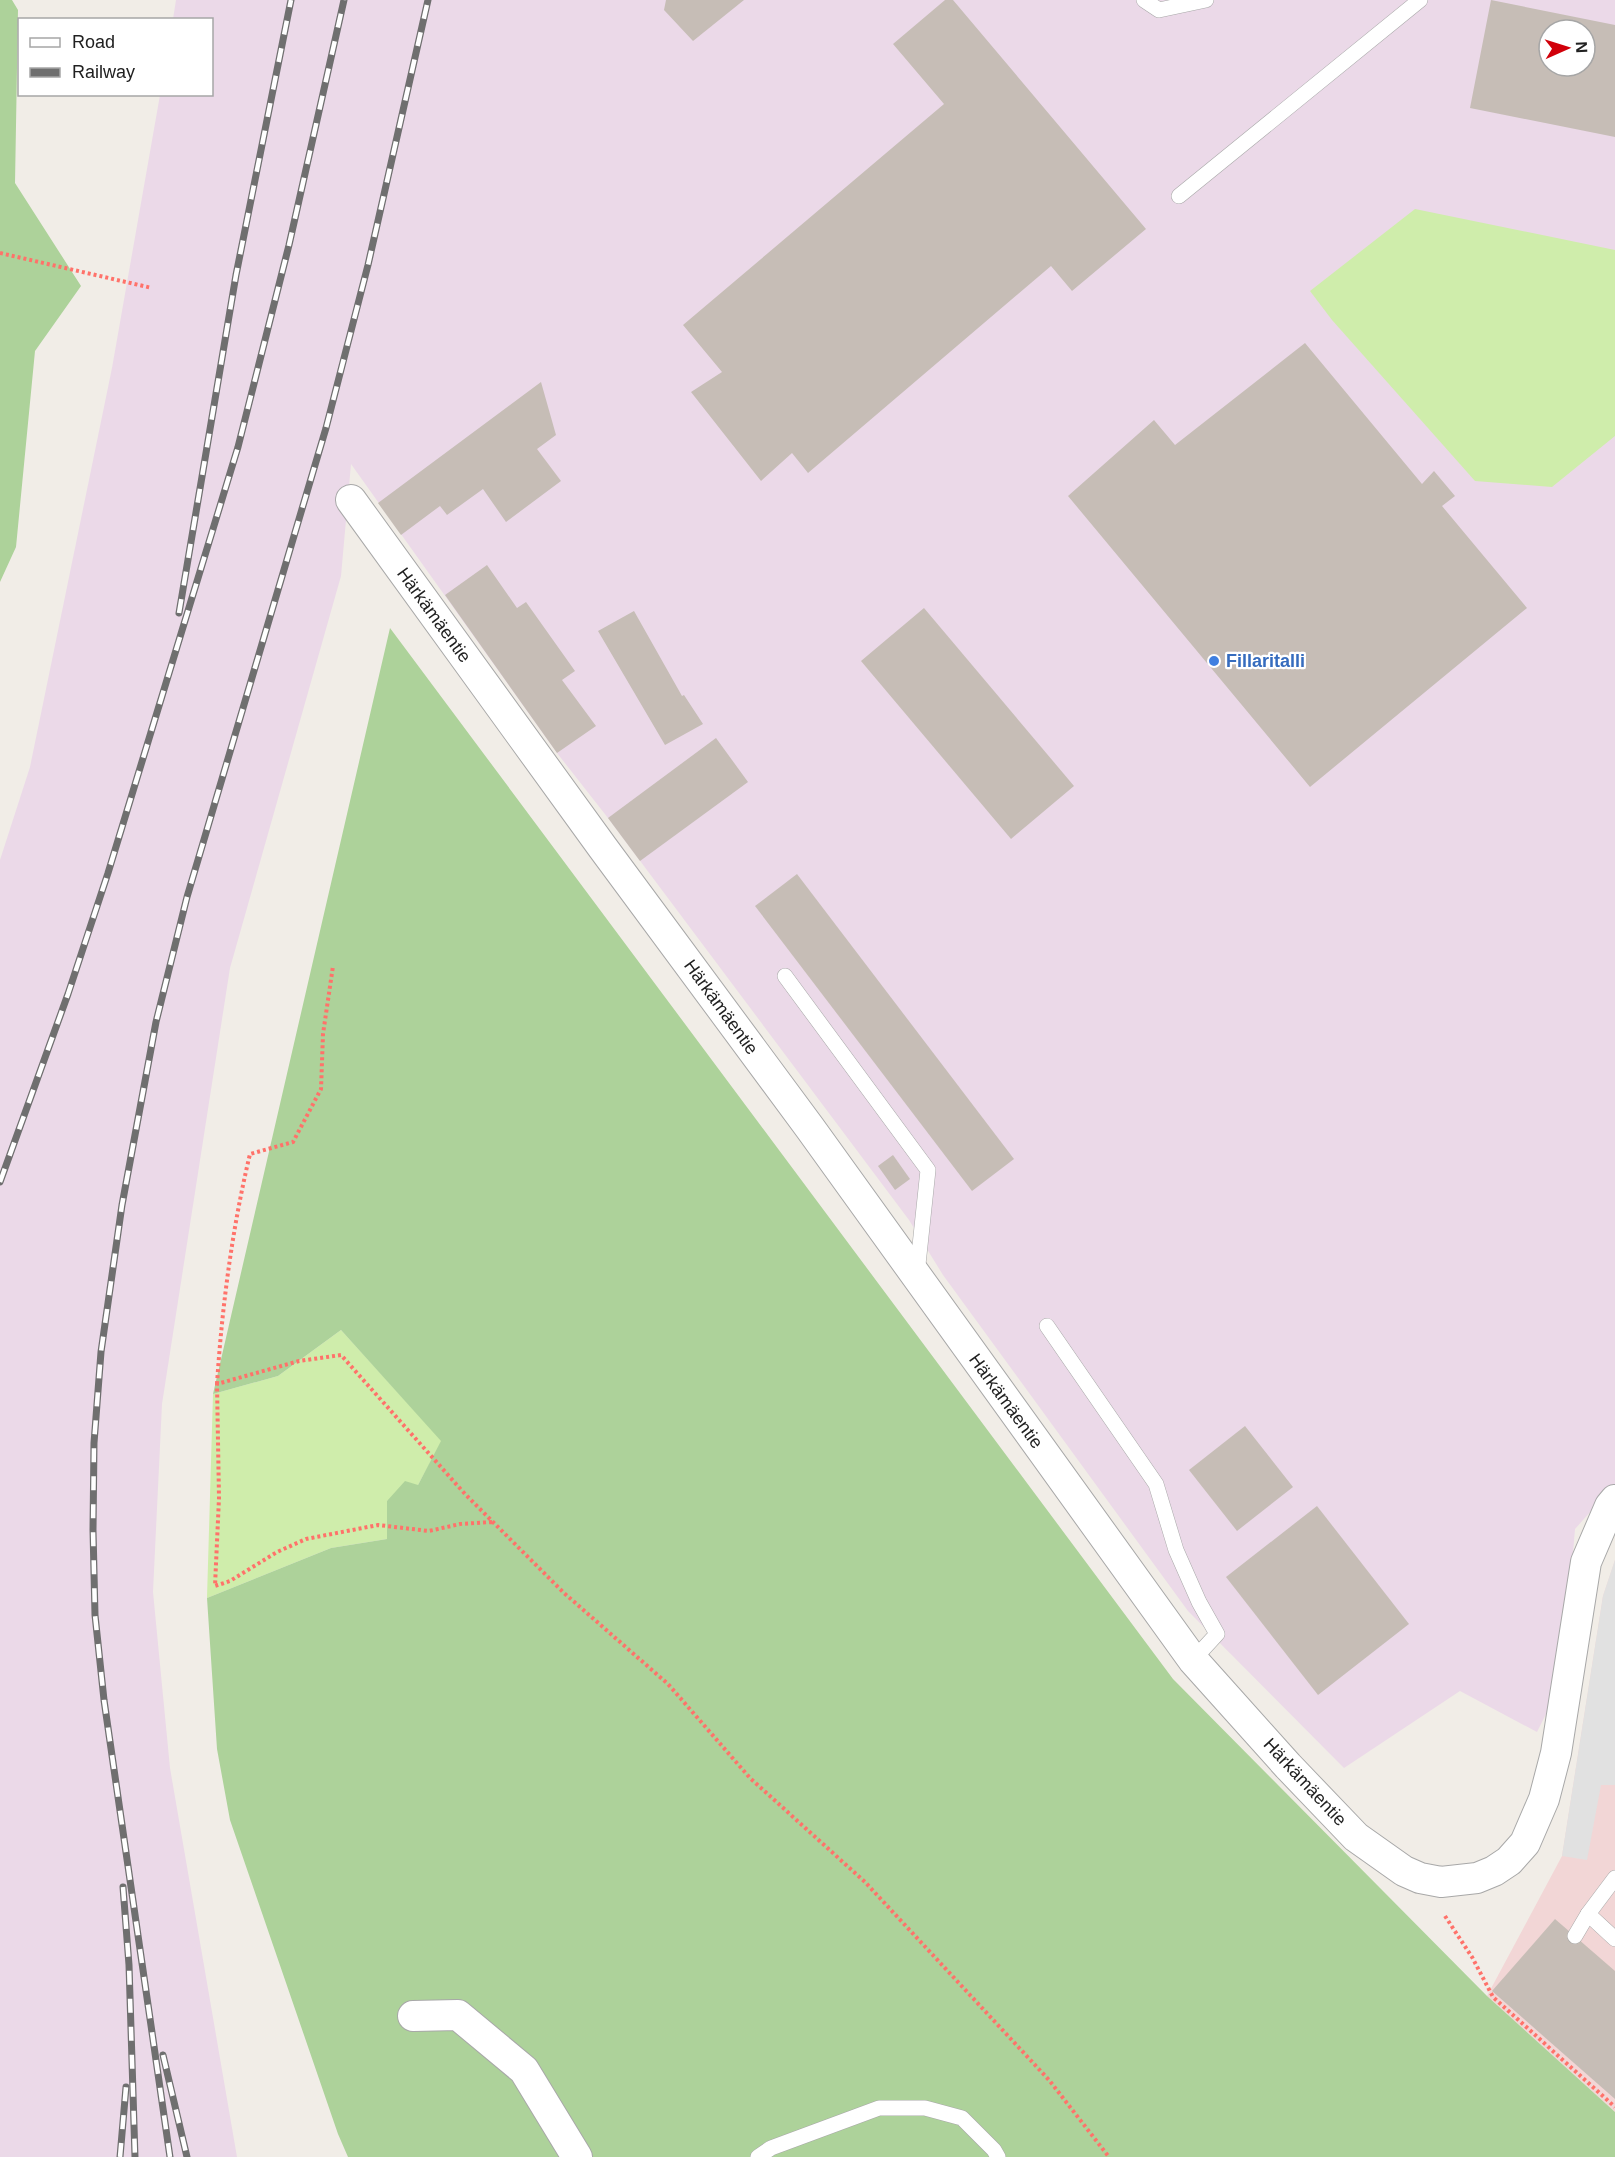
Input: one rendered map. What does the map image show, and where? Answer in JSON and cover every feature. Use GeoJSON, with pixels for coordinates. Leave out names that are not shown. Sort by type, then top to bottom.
{"type":"FeatureCollection","features":[{"type":"Feature","properties":{"kind":"street","name":"Härkämäentie"},"geometry":{"type":"LineString","coordinates":[[351,500],[1193,1660],[1288,1766],[1356,1837],[1404,1871],[1420,1878],[1442,1882],[1477,1878],[1509,1861],[1525,1843],[1544,1799],[1556,1753],[1586,1562],[1615,1500]]}},
{"type":"Feature","properties":{"kind":"street"},"geometry":{"type":"LineString","coordinates":[[413,2016],[458,2015],[524,2070],[578,2157]]}},
{"type":"Feature","properties":{"kind":"lane"},"geometry":{"type":"LineString","coordinates":[[1144,0],[1159,10],[1206,0]]}},
{"type":"Feature","properties":{"kind":"lane"},"geometry":{"type":"LineString","coordinates":[[1179,196],[1420,0]]}},
{"type":"Feature","properties":{"kind":"lane"},"geometry":{"type":"LineString","coordinates":[[785,975],[928,1170],[916,1276]]}},
{"type":"Feature","properties":{"kind":"lane"},"geometry":{"type":"LineString","coordinates":[[1047,1326],[1156,1484],[1176,1550],[1199,1602],[1217,1634],[1193,1660]]}},
{"type":"Feature","properties":{"kind":"lane"},"geometry":{"type":"LineString","coordinates":[[1575,1936],[1615,1878]]}},
{"type":"Feature","properties":{"kind":"lane"},"geometry":{"type":"LineString","coordinates":[[1588,1914],[1615,1939]]}},
{"type":"Feature","properties":{"kind":"lane"},"geometry":{"type":"LineString","coordinates":[[758,2157],[771,2148],[879,2108],[925,2108],[962,2118],[994,2150],[998,2157]]}},
{"type":"Feature","properties":{"kind":"path"},"geometry":{"type":"LineString","coordinates":[[0,253],[152,288]]}},
{"type":"Feature","properties":{"kind":"path"},"geometry":{"type":"LineString","coordinates":[[333,966],[323,1034],[321,1089],[293,1142],[250,1154],[239,1201],[220,1328],[216,1384],[219,1498],[215,1586],[230,1581],[278,1552],[306,1539],[378,1525],[429,1531],[460,1524],[492,1521]]}},
{"type":"Feature","properties":{"kind":"path"},"geometry":{"type":"LineString","coordinates":[[216,1384],[299,1361],[341,1355],[465,1494],[564,1593],[669,1684],[750,1778],[865,1882],[1049,2080],[1109,2157]]}},
{"type":"Feature","properties":{"kind":"path"},"geometry":{"type":"LineString","coordinates":[[1420,1878],[1472,1958],[1493,1997],[1615,2107]]}},
{"type":"Feature","properties":{"kind":"shaded area"},"geometry":{"type":"Polygon","coordinates":[[[176,0],[1615,0],[1615,1484],[1575,1529],[1562,1682],[1537,1732],[1460,1691],[1344,1768],[1188,1611],[943,1275],[909,1220],[557,753],[351,464],[341,576],[230,968],[162,1404],[153,1592],[170,1768],[237,2157],[0,2157],[0,860],[30,767],[112,368],[160,96],[213,96],[213,18],[173,18],[176,0]]]}},
{"type":"Feature","properties":{"kind":"shaded area"},"geometry":{"type":"Polygon","coordinates":[[[1615,1560],[1615,2112],[1487,1996],[1562,1856],[1603,1596],[1615,1560]]]}},
{"type":"Feature","properties":{"kind":"shaded area"},"geometry":{"type":"Polygon","coordinates":[[[1615,1560],[1615,1785],[1601,1785],[1587,1860],[1562,1856],[1603,1596],[1615,1560]]]}},
{"type":"Feature","properties":{"kind":"green space"},"geometry":{"type":"Polygon","coordinates":[[[0,0],[12,0],[18,10],[15,183],[81,286],[35,351],[16,547],[0,582],[0,0]]]}},
{"type":"Feature","properties":{"kind":"green space"},"geometry":{"type":"Polygon","coordinates":[[[1415,209],[1615,250],[1615,436],[1552,487],[1475,481],[1332,320],[1310,291],[1415,209]]]}},
{"type":"Feature","properties":{"kind":"green space"},"geometry":{"type":"Polygon","coordinates":[[[390,628],[1173,1679],[1487,1996],[1615,2112],[1615,2157],[348,2157],[338,2134],[230,1820],[217,1749],[207,1598],[331,1548],[387,1539],[387,1501],[405,1481],[418,1485],[441,1441],[341,1330],[278,1376],[213,1394],[390,628]]]}},
{"type":"Feature","properties":{"kind":"green space"},"geometry":{"type":"Polygon","coordinates":[[[341,1330],[442,1441],[418,1485],[387,1501],[387,1539],[331,1548],[207,1598],[213,1394],[278,1376],[341,1330]]]}},
{"type":"Feature","properties":{"kind":"building"},"geometry":{"type":"Polygon","coordinates":[[[666,0],[744,0],[693,41],[664,10],[666,0]]]}},
{"type":"Feature","properties":{"kind":"building"},"geometry":{"type":"Polygon","coordinates":[[[945,0],[953,0],[1146,229],[1072,291],[1051,266],[808,473],[792,453],[761,481],[691,392],[722,372],[683,325],[944,104],[893,44],[945,0]]]}},
{"type":"Feature","properties":{"kind":"building"},"geometry":{"type":"Polygon","coordinates":[[[1491,0],[1580,18],[1537,18],[1537,78],[1597,78],[1597,21],[1615,25],[1615,137],[1470,108],[1491,0]]]}},
{"type":"Feature","properties":{"kind":"building"},"geometry":{"type":"Polygon","coordinates":[[[1305,343],[1422,484],[1434,471],[1455,496],[1442,506],[1527,608],[1310,787],[1068,496],[1154,420],[1175,445],[1305,343]]]}},
{"type":"Feature","properties":{"kind":"building"},"geometry":{"type":"Polygon","coordinates":[[[541,382],[556,435],[537,449],[561,481],[506,522],[483,489],[447,515],[440,506],[401,535],[378,503],[541,382]]]}},
{"type":"Feature","properties":{"kind":"building"},"geometry":{"type":"Polygon","coordinates":[[[487,565],[517,608],[526,602],[575,671],[562,680],[596,726],[557,753],[445,595],[487,565]]]}},
{"type":"Feature","properties":{"kind":"building"},"geometry":{"type":"Polygon","coordinates":[[[924,608],[1074,786],[1011,839],[861,661],[924,608]]]}},
{"type":"Feature","properties":{"kind":"building"},"geometry":{"type":"Polygon","coordinates":[[[634,611],[682,696],[684,695],[703,724],[665,745],[598,631],[634,611]]]}},
{"type":"Feature","properties":{"kind":"building"},"geometry":{"type":"Polygon","coordinates":[[[716,738],[748,782],[640,861],[608,818],[716,738]]]}},
{"type":"Feature","properties":{"kind":"building"},"geometry":{"type":"Polygon","coordinates":[[[797,874],[1014,1159],[972,1191],[755,906],[797,874]]]}},
{"type":"Feature","properties":{"kind":"building"},"geometry":{"type":"Polygon","coordinates":[[[893,1155],[910,1179],[895,1190],[878,1166],[893,1155]]]}},
{"type":"Feature","properties":{"kind":"building"},"geometry":{"type":"Polygon","coordinates":[[[1245,1426],[1293,1487],[1237,1531],[1189,1470],[1245,1426]]]}},
{"type":"Feature","properties":{"kind":"building"},"geometry":{"type":"Polygon","coordinates":[[[1317,1506],[1409,1624],[1318,1695],[1226,1577],[1317,1506]]]}},
{"type":"Feature","properties":{"kind":"building"},"geometry":{"type":"Polygon","coordinates":[[[1555,1919],[1615,1971],[1615,2099],[1492,1991],[1555,1919]]]}},
{"type":"Feature","properties":{"kind":"railway"},"geometry":{"type":"LineString","coordinates":[[179,613],[236,275],[291,0]]}},
{"type":"Feature","properties":{"kind":"railway"},"geometry":{"type":"LineString","coordinates":[[0,1182],[68,994],[108,873],[238,447],[289,245],[344,0]]}},
{"type":"Feature","properties":{"kind":"railway"},"geometry":{"type":"LineString","coordinates":[[170,2157],[104,1700],[95,1615],[94,1443],[101,1352],[122,1205],[156,1022],[187,897],[326,428],[368,265],[428,0]]}},
{"type":"Feature","properties":{"kind":"railway"},"geometry":{"type":"LineString","coordinates":[[123,1887],[129,1965],[135,2157]]}},
{"type":"Feature","properties":{"kind":"railway"},"geometry":{"type":"LineString","coordinates":[[163,2055],[187,2157]]}},
{"type":"Feature","properties":{"kind":"railway"},"geometry":{"type":"LineString","coordinates":[[120,2157],[126,2087]]}},
{"type":"Feature","properties":{"kind":"place","name":"Fillaritalli"},"geometry":{"type":"Point","coordinates":[1214,661]}}]}
